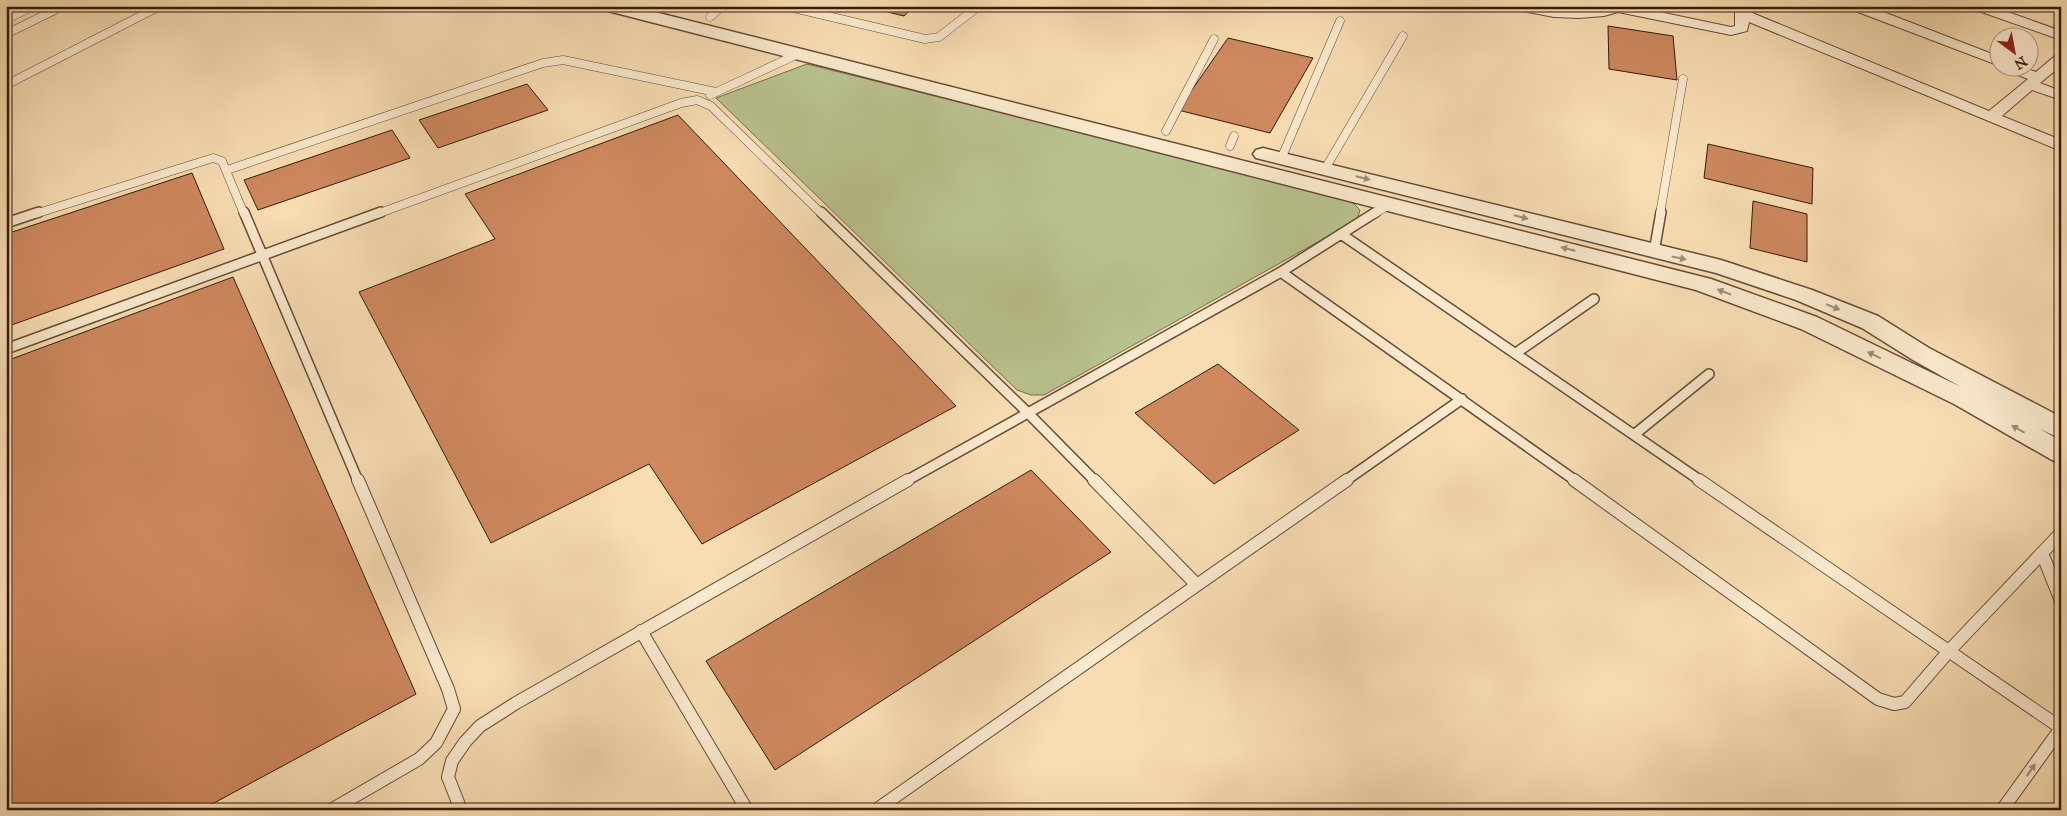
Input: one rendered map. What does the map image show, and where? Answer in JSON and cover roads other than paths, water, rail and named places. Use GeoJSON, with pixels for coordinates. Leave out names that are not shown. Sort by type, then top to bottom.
{"type":"FeatureCollection","features":[{"type":"Feature","properties":{"kind":"street"},"geometry":{"type":"LineString","coordinates":[[610,6],[798,54],[1026,104],[1166,131],[1232,141],[1281,159],[1720,267],[1804,295],[1870,322],[1921,354],[2061,428]]}},
{"type":"Feature","properties":{"kind":"street"},"geometry":{"type":"LineString","coordinates":[[671,6],[716,11],[1026,104],[1390,204],[1703,284],[1808,323],[1963,398],[2061,453]]}},
{"type":"Feature","properties":{"kind":"street"},"geometry":{"type":"LineString","coordinates":[[1518,6],[1553,13],[1594,14],[1613,7],[1731,31],[1742,28],[1742,10],[1991,118],[2061,146]]}},
{"type":"Feature","properties":{"kind":"street"},"geometry":{"type":"LineString","coordinates":[[1855,6],[1990,58]]}},
{"type":"Feature","properties":{"kind":"street"},"geometry":{"type":"LineString","coordinates":[[1978,6],[2061,36]]}},
{"type":"Feature","properties":{"kind":"street"},"geometry":{"type":"LineString","coordinates":[[1991,118],[2033,80],[2061,58]]}},
{"type":"Feature","properties":{"kind":"street"},"geometry":{"type":"LineString","coordinates":[[2030,78],[2061,96]]}},
{"type":"Feature","properties":{"kind":"lane"},"geometry":{"type":"LineString","coordinates":[[6,19],[34,6]]}},
{"type":"Feature","properties":{"kind":"lane"},"geometry":{"type":"LineString","coordinates":[[6,34],[63,6]]}},
{"type":"Feature","properties":{"kind":"lane"},"geometry":{"type":"LineString","coordinates":[[6,85],[160,6]]}},
{"type":"Feature","properties":{"kind":"lane"},"geometry":{"type":"LineString","coordinates":[[786,6],[925,40],[939,37],[979,6]]}},
{"type":"Feature","properties":{"kind":"lane"},"geometry":{"type":"LineString","coordinates":[[1281,159],[1340,21]]}},
{"type":"Feature","properties":{"kind":"lane"},"geometry":{"type":"LineString","coordinates":[[1325,169],[1403,36]]}},
{"type":"Feature","properties":{"kind":"lane"},"geometry":{"type":"LineString","coordinates":[[1166,131],[1214,39]]}},
{"type":"Feature","properties":{"kind":"lane"},"geometry":{"type":"LineString","coordinates":[[6,349],[682,103],[697,100],[798,54]]}},
{"type":"Feature","properties":{"kind":"lane"},"geometry":{"type":"LineString","coordinates":[[227,170],[543,63],[563,60],[591,68],[716,92]]}},
{"type":"Feature","properties":{"kind":"lane"},"geometry":{"type":"LineString","coordinates":[[1654,252],[1683,79]]}},
{"type":"Feature","properties":{"kind":"lane"},"geometry":{"type":"LineString","coordinates":[[697,100],[711,106],[1027,412],[1197,585]]}},
{"type":"Feature","properties":{"kind":"lane"},"geometry":{"type":"LineString","coordinates":[[6,223],[205,158],[222,161],[227,170],[261,256],[448,689],[454,709],[436,743],[419,759],[331,810]]}},
{"type":"Feature","properties":{"kind":"lane"},"geometry":{"type":"LineString","coordinates":[[461,810],[448,777],[452,761],[465,742],[480,726],[516,703],[641,631],[1027,412],[1281,272],[1390,204]]}},
{"type":"Feature","properties":{"kind":"lane"},"geometry":{"type":"LineString","coordinates":[[1341,234],[2061,728],[2002,810]]}},
{"type":"Feature","properties":{"kind":"lane"},"geometry":{"type":"LineString","coordinates":[[1281,272],[1462,399],[1878,699],[1894,704],[1905,702],[1949,651],[2061,533]]}},
{"type":"Feature","properties":{"kind":"lane"},"geometry":{"type":"LineString","coordinates":[[1516,354],[1594,299]]}},
{"type":"Feature","properties":{"kind":"lane"},"geometry":{"type":"LineString","coordinates":[[1635,434],[1710,374]]}},
{"type":"Feature","properties":{"kind":"lane"},"geometry":{"type":"LineString","coordinates":[[876,810],[1462,399]]}},
{"type":"Feature","properties":{"kind":"lane"},"geometry":{"type":"LineString","coordinates":[[2042,553],[2061,601]]}},
{"type":"Feature","properties":{"kind":"lane"},"geometry":{"type":"LineString","coordinates":[[641,631],[747,810]]}}]}
